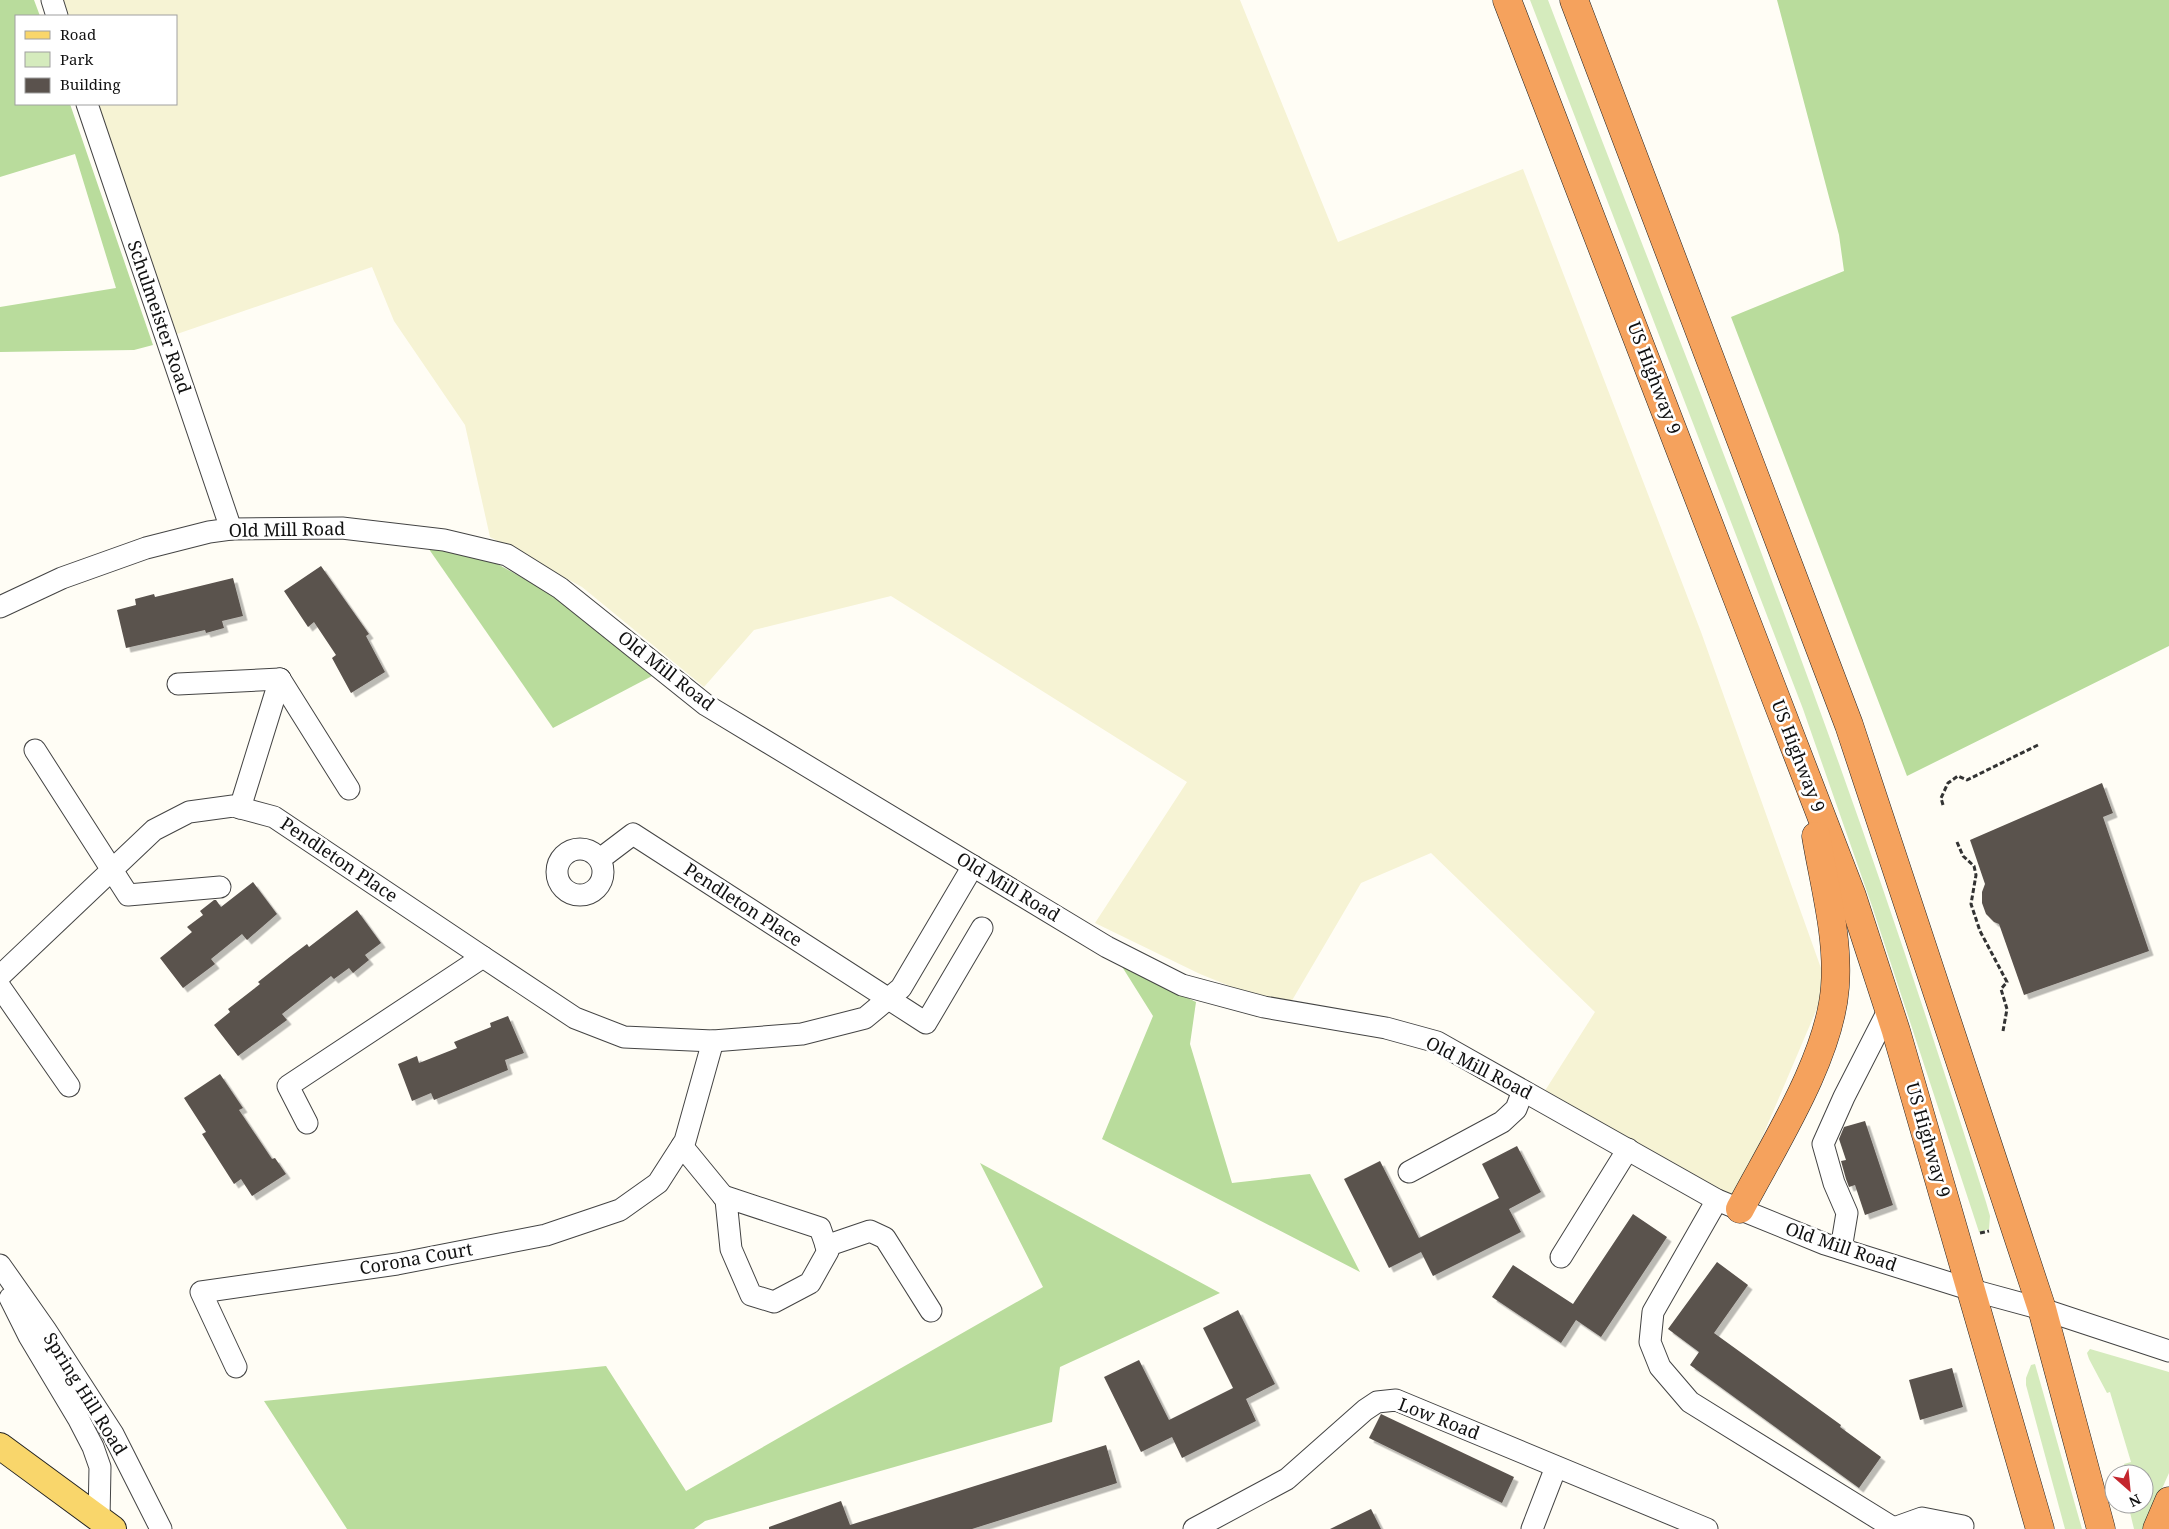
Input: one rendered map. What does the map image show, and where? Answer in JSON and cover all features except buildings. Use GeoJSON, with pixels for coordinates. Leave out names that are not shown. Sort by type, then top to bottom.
{"type":"FeatureCollection","features":[{"type":"Feature","properties":{"kind":"highway","name":"US Highway 9"},"geometry":{"type":"LineString","coordinates":[[1507,0],[1852,896],[1889,1009],[2040,1529]]}},
{"type":"Feature","properties":{"kind":"highway"},"geometry":{"type":"LineString","coordinates":[[1574,0],[1849,725],[2042,1309],[2101,1529]]}},
{"type":"Feature","properties":{"kind":"highway"},"geometry":{"type":"LineString","coordinates":[[1728,1204],[1805,1084],[1826,1033],[1835,987],[1833,930],[1804,771]]}},
{"type":"Feature","properties":{"kind":"highway"},"geometry":{"type":"LineString","coordinates":[[2157,1529],[2169,1501]]}},
{"type":"Feature","properties":{"kind":"main road"},"geometry":{"type":"LineString","coordinates":[[0,1446],[106,1524]]}},
{"type":"Feature","properties":{"kind":"street"},"geometry":{"type":"LineString","coordinates":[[52,0],[57,15]]}},
{"type":"Feature","properties":{"kind":"street","name":"Schulmeister Road"},"geometry":{"type":"LineString","coordinates":[[87,105],[231,529]]}},
{"type":"Feature","properties":{"kind":"street","name":"Old Mill Road"},"geometry":{"type":"LineString","coordinates":[[0,607],[62,578],[146,548],[209,532],[231,529],[342,528],[444,540],[507,556],[560,588],[706,705],[1107,947],[1182,985],[1264,1007],[1386,1028],[1437,1042],[1728,1204],[1841,1248],[1972,1290],[2042,1309],[2169,1351]]}},
{"type":"Feature","properties":{"kind":"street"},"geometry":{"type":"LineString","coordinates":[[178,684],[280,678]]}},
{"type":"Feature","properties":{"kind":"street"},"geometry":{"type":"LineString","coordinates":[[280,678],[348,790]]}},
{"type":"Feature","properties":{"kind":"street"},"geometry":{"type":"LineString","coordinates":[[240,808],[280,678]]}},
{"type":"Feature","properties":{"kind":"street"},"geometry":{"type":"LineString","coordinates":[[35,750],[128,895],[220,887]]}},
{"type":"Feature","properties":{"kind":"street","name":"Pendleton Place"},"geometry":{"type":"LineString","coordinates":[[0,976],[154,830],[188,812],[233,806],[274,817],[575,1018],[624,1037],[712,1041],[802,1034],[865,1018],[901,988],[973,866]]}},
{"type":"Feature","properties":{"kind":"street","name":"Pendleton Place"},"geometry":{"type":"LineString","coordinates":[[600,859],[633,834],[926,1022],[982,928]]}},
{"type":"Feature","properties":{"kind":"street"},"geometry":{"type":"LineString","coordinates":[[307,1123],[288,1086],[483,957]]}},
{"type":"Feature","properties":{"kind":"street"},"geometry":{"type":"LineString","coordinates":[[0,987],[68,1086]]}},
{"type":"Feature","properties":{"kind":"street"},"geometry":{"type":"LineString","coordinates":[[1841,1248],[1847,1213],[1834,1183],[1823,1144],[1844,1097],[1889,1009]]}},
{"type":"Feature","properties":{"kind":"street","name":"Corona Court"},"geometry":{"type":"LineString","coordinates":[[236,1367],[200,1292],[397,1264],[546,1236],[620,1210],[658,1183],[685,1141],[712,1041]]}},
{"type":"Feature","properties":{"kind":"street"},"geometry":{"type":"LineString","coordinates":[[1409,1172],[1502,1122],[1516,1108],[1523,1091]]}},
{"type":"Feature","properties":{"kind":"street"},"geometry":{"type":"LineString","coordinates":[[682,1146],[726,1200],[731,1249],[751,1295],[774,1302],[810,1283],[828,1251],[820,1228],[723,1196]]}},
{"type":"Feature","properties":{"kind":"street"},"geometry":{"type":"LineString","coordinates":[[1561,1257],[1628,1149]]}},
{"type":"Feature","properties":{"kind":"street"},"geometry":{"type":"LineString","coordinates":[[1728,1204],[1653,1312],[1650,1342],[1660,1367],[1690,1402],[1895,1529],[1922,1518],[1963,1526]]}},
{"type":"Feature","properties":{"kind":"street"},"geometry":{"type":"LineString","coordinates":[[826,1246],[870,1232],[885,1238],[932,1311]]}},
{"type":"Feature","properties":{"kind":"street","name":"Spring Hill Road"},"geometry":{"type":"LineString","coordinates":[[0,1265],[45,1329],[112,1434],[161,1529]]}},
{"type":"Feature","properties":{"kind":"street","name":"Spring Hill Road"},"geometry":{"type":"LineString","coordinates":[[0,1278],[29,1336],[94,1448],[100,1466],[106,1524]]}},
{"type":"Feature","properties":{"kind":"street","name":"Low Road"},"geometry":{"type":"LineString","coordinates":[[1199,1528],[1287,1479],[1365,1410],[1377,1402],[1396,1400],[1707,1529]]}},
{"type":"Feature","properties":{"kind":"street"},"geometry":{"type":"LineString","coordinates":[[1532,1529],[1556,1467]]}},
{"type":"Feature","properties":{"kind":"path"},"geometry":{"type":"LineString","coordinates":[[1943,805],[1941,798],[1948,783],[1958,776],[1967,780],[2040,744]]}},
{"type":"Feature","properties":{"kind":"path"},"geometry":{"type":"LineString","coordinates":[[1957,842],[1963,856],[1974,866],[1976,875],[1971,904],[1980,930],[2007,982],[2001,989],[2007,1009],[2003,1031]]}},
{"type":"Feature","properties":{"kind":"path"},"geometry":{"type":"LineString","coordinates":[[1980,1233],[1989,1231]]}},
{"type":"Feature","properties":{"kind":"shaded area"},"geometry":{"type":"Polygon","coordinates":[[[63,0],[1240,0],[1338,242],[1523,169],[1701,632],[1827,985],[1735,1201],[1541,1097],[1595,1012],[1431,853],[1361,883],[1287,1009],[1200,974],[1095,923],[1187,782],[891,596],[754,630],[704,687],[582,587],[490,537],[465,425],[394,321],[372,267],[177,334],[98,105],[178,105],[178,15],[68,15],[63,0]]]}},
{"type":"Feature","properties":{"kind":"green space"},"geometry":{"type":"Polygon","coordinates":[[[0,0],[34,0],[40,15],[15,15],[15,105],[70,105],[153,345],[134,350],[0,352],[0,307],[116,288],[75,154],[0,177],[0,0]]]}},
{"type":"Feature","properties":{"kind":"green space"},"geometry":{"type":"Polygon","coordinates":[[[1530,0],[1548,0],[1779,600],[1861,825],[1912,975],[1986,1202],[1990,1216],[1989,1229],[1979,1232],[1872,906],[1803,709],[1530,0]]]}},
{"type":"Feature","properties":{"kind":"green space"},"geometry":{"type":"Polygon","coordinates":[[[1777,0],[2169,0],[2169,646],[1907,776],[1731,317],[1844,271],[1839,235],[1777,0]]]}},
{"type":"Feature","properties":{"kind":"green space"},"geometry":{"type":"Polygon","coordinates":[[[424,542],[494,562],[553,595],[652,676],[553,728],[424,542]]]}},
{"type":"Feature","properties":{"kind":"green space"},"geometry":{"type":"Polygon","coordinates":[[[1121,965],[1196,1002],[1190,1044],[1232,1183],[1310,1174],[1360,1272],[1102,1139],[1153,1016],[1121,965]]]}},
{"type":"Feature","properties":{"kind":"green space"},"geometry":{"type":"Polygon","coordinates":[[[980,1163],[1220,1293],[1060,1367],[1052,1422],[705,1521],[694,1529],[347,1529],[264,1401],[606,1366],[686,1491],[1043,1287],[980,1163]]]}},
{"type":"Feature","properties":{"kind":"green space"},"geometry":{"type":"Polygon","coordinates":[[[2090,1349],[2169,1372],[2169,1473],[2154,1507],[2154,1464],[2124,1464],[2131,1462],[2110,1392],[2107,1393],[2087,1353],[2090,1349]]]}},
{"type":"Feature","properties":{"kind":"green space"},"geometry":{"type":"Polygon","coordinates":[[[2035,1364],[2082,1529],[2065,1529],[2026,1385],[2026,1378],[2031,1365],[2035,1364]]]}},
{"type":"Feature","properties":{"kind":"green space"},"geometry":{"type":"Polygon","coordinates":[[[2130,1514],[2151,1514],[2144,1529],[2134,1529],[2130,1514]]]}}]}
